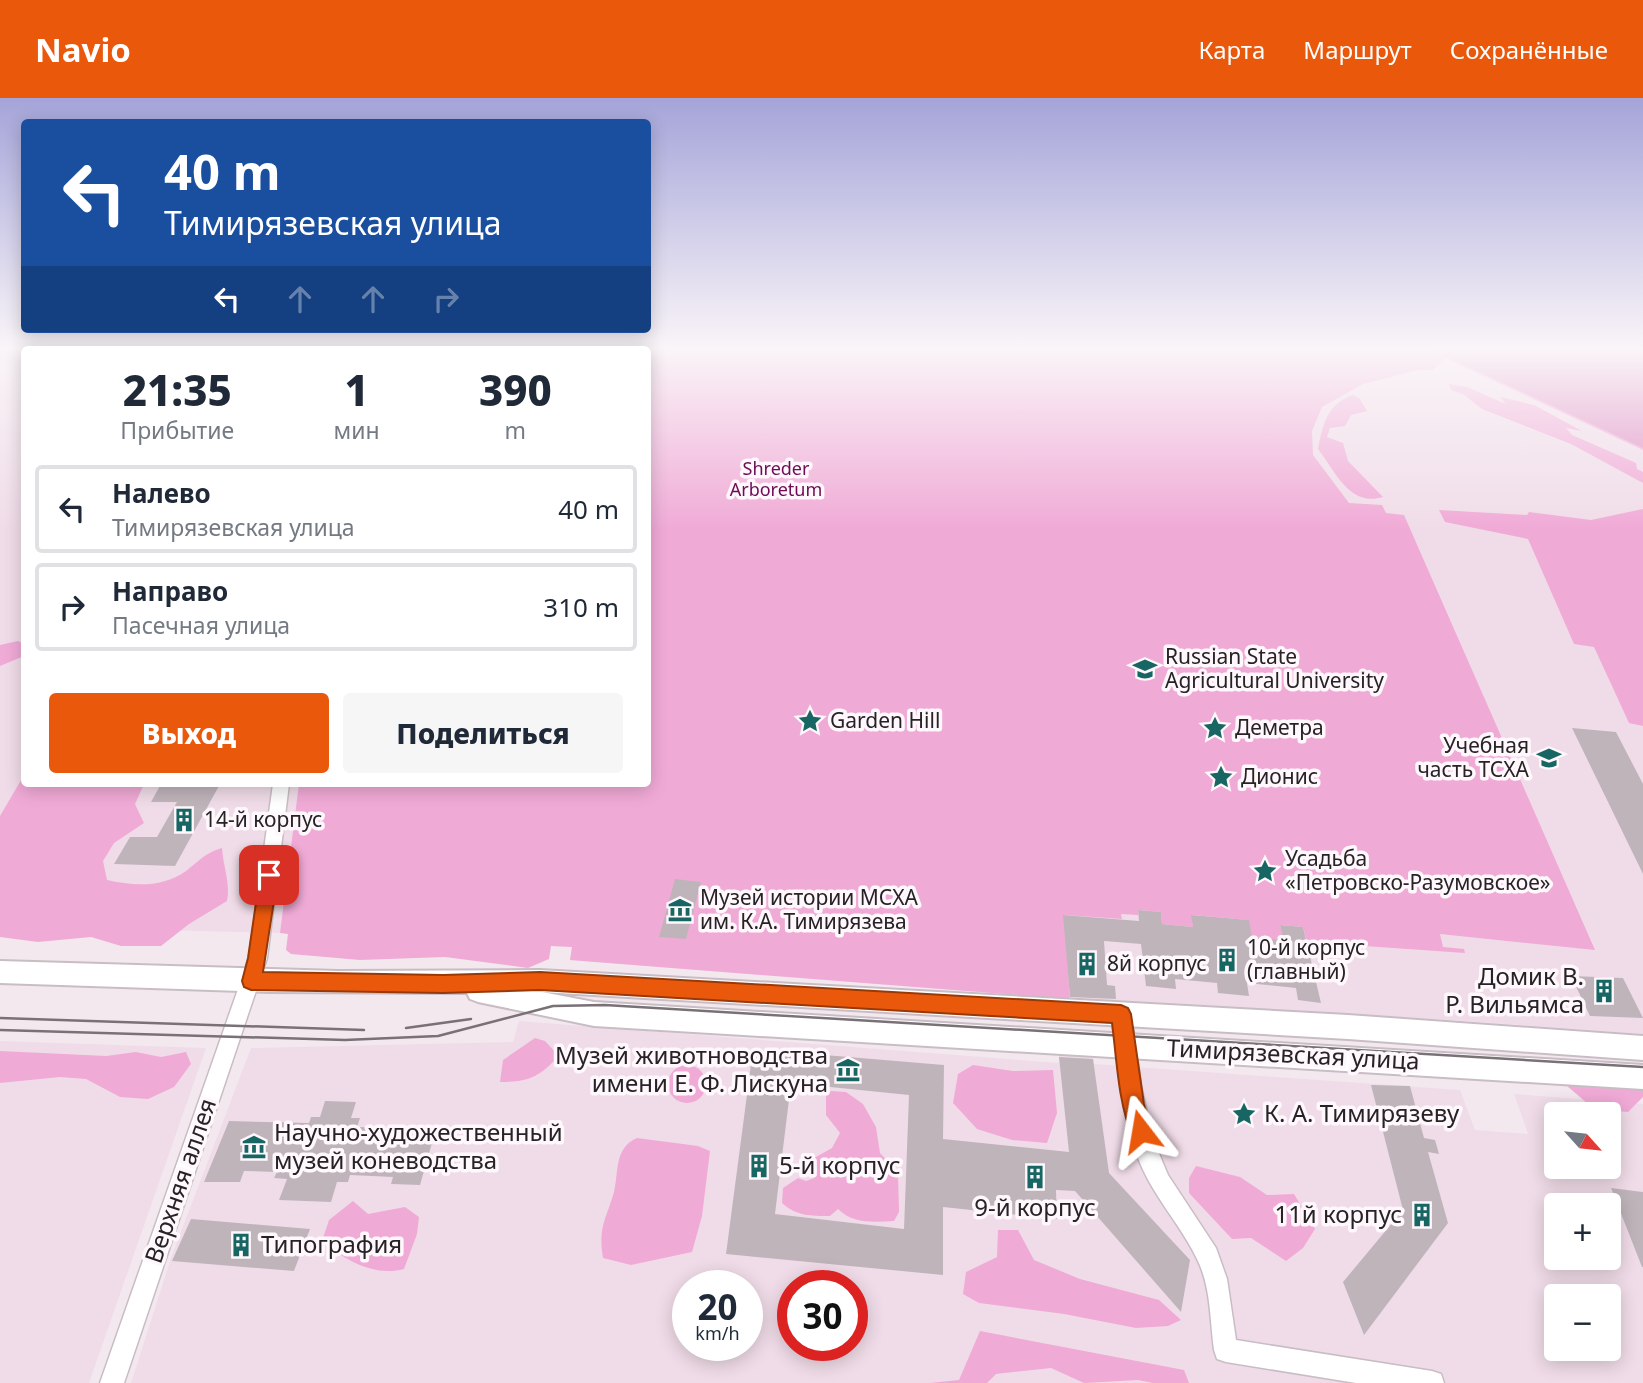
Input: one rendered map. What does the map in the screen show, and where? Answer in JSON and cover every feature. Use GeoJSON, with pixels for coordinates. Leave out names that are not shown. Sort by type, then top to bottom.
{"type":"FeatureCollection","features":[{"type":"Feature","properties":{"kind":"main road","name":"Тимирязевская улица"},"geometry":{"type":"LineString","coordinates":[[0,972],[251,981],[443,984],[540,981],[1121,1014],[1643,1048]]}},
{"type":"Feature","properties":{"kind":"main road","name":"Тимирязевская улица"},"geometry":{"type":"LineString","coordinates":[[443,984],[594,1014],[1643,1077]]}},
{"type":"Feature","properties":{"kind":"street","name":"Верхняя аллея"},"geometry":{"type":"LineString","coordinates":[[112,1383],[258,958],[281,787]]}},
{"type":"Feature","properties":{"kind":"street"},"geometry":{"type":"LineString","coordinates":[[1121,1014],[1133,1104],[1148,1158],[1208,1255],[1216,1279],[1226,1350],[1432,1383]]}},
{"type":"Feature","properties":{"kind":"shaded area","name":"Russian State Agricultural University"},"geometry":{"type":"Polygon","coordinates":[[[0,410],[21,410],[21,787],[651,787],[651,410],[1643,410],[1643,1034],[1450,1020],[1072,1002],[1070,999],[570,960],[572,947],[280,933],[0,926],[0,410]]]}},
{"type":"Feature","properties":{"kind":"shaded area"},"geometry":{"type":"Polygon","coordinates":[[[1561,410],[1643,410],[1643,448],[1561,410]]]}},
{"type":"Feature","properties":{"kind":"shaded area"},"geometry":{"type":"Polygon","coordinates":[[[519,1021],[1059,1063],[1059,1053],[1093,1056],[1094,1064],[1460,1090],[1475,1130],[1528,1134],[1514,1094],[1617,1102],[1544,1102],[1544,1180],[1620,1180],[1621,1102],[1643,1104],[1643,1192],[1611,1189],[1613,1193],[1544,1193],[1544,1270],[1621,1270],[1621,1213],[1640,1260],[1643,1260],[1643,1383],[131,1383],[171,1258],[251,1048],[513,1042],[519,1021]]]}},
{"type":"Feature","properties":{"kind":"shaded area"},"geometry":{"type":"Polygon","coordinates":[[[0,1041],[206,1048],[89,1383],[0,1383],[0,1041]]]}},
{"type":"Feature","properties":{"kind":"green space","name":"Russian State Agricultural University"},"geometry":{"type":"Polygon","coordinates":[[[651,410],[1321,410],[1312,431],[1313,455],[1349,503],[1382,505],[1386,513],[1404,515],[1595,950],[1440,934],[1443,947],[1464,949],[1465,953],[1307,942],[1303,927],[1280,925],[1283,940],[1252,937],[1248,920],[1192,915],[1193,927],[1162,924],[1161,912],[1138,910],[1138,915],[1121,914],[1122,919],[1064,915],[1070,999],[570,960],[572,947],[551,946],[549,959],[528,968],[445,957],[360,960],[291,954],[286,950],[288,934],[280,933],[299,787],[651,787],[651,410]]]}},
{"type":"Feature","properties":{"kind":"green space"},"geometry":{"type":"Polygon","coordinates":[[[1331,410],[1366,410],[1351,415],[1345,426],[1330,428],[1327,437],[1343,443],[1348,461],[1383,497],[1371,499],[1352,492],[1318,449],[1331,410]]]}},
{"type":"Feature","properties":{"kind":"green space"},"geometry":{"type":"Polygon","coordinates":[[[1484,410],[1543,410],[1582,431],[1566,428],[1572,435],[1636,463],[1637,469],[1643,472],[1643,483],[1571,444],[1484,410]]]}},
{"type":"Feature","properties":{"kind":"green space","name":"Russian State Agricultural University"},"geometry":{"type":"Polygon","coordinates":[[[1557,410],[1643,410],[1643,450],[1557,410]]]}},
{"type":"Feature","properties":{"kind":"green space"},"geometry":{"type":"Polygon","coordinates":[[[1643,509],[1643,726],[1629,723],[1594,647],[1574,644],[1528,539],[1445,522],[1439,510],[1527,515],[1529,512],[1591,520],[1643,509]]]}},
{"type":"Feature","properties":{"kind":"green space"},"geometry":{"type":"Polygon","coordinates":[[[21,642],[21,657],[0,666],[0,645],[21,642]]]}},
{"type":"Feature","properties":{"kind":"green space"},"geometry":{"type":"Polygon","coordinates":[[[21,780],[21,787],[143,787],[135,804],[144,823],[114,843],[103,861],[107,880],[127,884],[158,883],[177,877],[207,854],[222,848],[227,901],[189,924],[161,946],[121,946],[91,937],[38,942],[0,937],[0,816],[21,780]]]}},
{"type":"Feature","properties":{"kind":"green space"},"geometry":{"type":"Polygon","coordinates":[[[535,1038],[545,1041],[559,1056],[533,1077],[500,1082],[503,1060],[535,1038]]]}},
{"type":"Feature","properties":{"kind":"green space"},"geometry":{"type":"Polygon","coordinates":[[[0,1051],[106,1056],[136,1052],[161,1057],[186,1052],[191,1064],[174,1087],[148,1099],[120,1097],[86,1079],[60,1077],[0,1083],[0,1051]]]}},
{"type":"Feature","properties":{"kind":"green space"},"geometry":{"type":"Polygon","coordinates":[[[687,1065],[701,1070],[706,1084],[701,1098],[687,1103],[673,1098],[668,1084],[673,1070],[687,1065]]]}},
{"type":"Feature","properties":{"kind":"green space"},"geometry":{"type":"Polygon","coordinates":[[[973,1065],[1013,1071],[1053,1070],[1057,1113],[1047,1143],[1012,1140],[977,1129],[953,1103],[958,1074],[973,1065]]]}},
{"type":"Feature","properties":{"kind":"green space"},"geometry":{"type":"Polygon","coordinates":[[[1643,1077],[1643,1097],[1628,1112],[1621,1111],[1621,1102],[1586,1102],[1560,1080],[1643,1077]]]}},
{"type":"Feature","properties":{"kind":"green space"},"geometry":{"type":"Polygon","coordinates":[[[831,1091],[846,1092],[863,1104],[876,1127],[880,1153],[898,1172],[899,1212],[894,1221],[857,1220],[838,1209],[830,1216],[816,1216],[793,1211],[782,1203],[783,1188],[798,1178],[806,1181],[814,1178],[817,1170],[814,1158],[832,1148],[840,1133],[826,1115],[826,1096],[831,1091]]]}},
{"type":"Feature","properties":{"kind":"green space"},"geometry":{"type":"Polygon","coordinates":[[[637,1138],[698,1146],[710,1151],[702,1216],[692,1252],[631,1265],[603,1258],[601,1238],[621,1154],[630,1142],[637,1138]]]}},
{"type":"Feature","properties":{"kind":"green space"},"geometry":{"type":"Polygon","coordinates":[[[1196,1166],[1240,1177],[1267,1195],[1294,1194],[1315,1229],[1303,1248],[1286,1261],[1251,1238],[1232,1239],[1189,1193],[1189,1178],[1196,1166]]]}},
{"type":"Feature","properties":{"kind":"green space"},"geometry":{"type":"Polygon","coordinates":[[[353,1201],[368,1214],[405,1207],[419,1217],[417,1234],[404,1269],[371,1269],[340,1255],[322,1241],[329,1220],[353,1201]]]}},
{"type":"Feature","properties":{"kind":"green space"},"geometry":{"type":"Polygon","coordinates":[[[998,1230],[1018,1230],[1034,1260],[1080,1279],[1159,1300],[1181,1320],[1168,1326],[1136,1328],[1064,1314],[979,1303],[963,1294],[966,1272],[997,1257],[998,1230]]]}},
{"type":"Feature","properties":{"kind":"green space"},"geometry":{"type":"Polygon","coordinates":[[[980,1331],[1184,1370],[1189,1383],[1153,1383],[1138,1380],[1084,1383],[1051,1368],[996,1374],[987,1383],[930,1383],[959,1380],[980,1331]]]}},
{"type":"Feature","properties":{"kind":"building"},"geometry":{"type":"Polygon","coordinates":[[[1572,728],[1616,732],[1643,784],[1643,874],[1572,728]]]}},
{"type":"Feature","properties":{"kind":"building","name":"14-й корпус"},"geometry":{"type":"Polygon","coordinates":[[[159,787],[218,787],[175,866],[114,864],[130,837],[157,837],[177,802],[151,802],[159,787]]]}},
{"type":"Feature","properties":{"kind":"building","name":"Музей истории МСХА им. К.А. Тимирязева"},"geometry":{"type":"Polygon","coordinates":[[[675,879],[701,882],[686,939],[659,937],[675,879]]]}},
{"type":"Feature","properties":{"kind":"building","name":"10-й корпус (главный)"},"geometry":{"type":"Polygon","coordinates":[[[1138,910],[1161,912],[1162,924],[1193,927],[1191,915],[1249,920],[1252,937],[1283,940],[1280,925],[1303,927],[1321,1003],[1298,1000],[1296,988],[1247,983],[1249,996],[1218,993],[1217,983],[1175,979],[1176,989],[1146,986],[1141,944],[1104,941],[1107,985],[1115,986],[1116,999],[1070,997],[1063,915],[1139,921],[1138,910]]]}},
{"type":"Feature","properties":{"kind":"building","name":"Домик В. Р. Вильямса"},"geometry":{"type":"Polygon","coordinates":[[[1571,976],[1623,978],[1643,1018],[1590,1016],[1571,976]]]}},
{"type":"Feature","properties":{"kind":"building"},"geometry":{"type":"Polygon","coordinates":[[[753,1049],[944,1065],[943,1139],[1069,1152],[1059,1057],[1093,1059],[1109,1173],[1190,1260],[1181,1312],[1075,1191],[1056,1190],[1057,1219],[943,1207],[943,1275],[726,1254],[753,1049]],[[791,1083],[775,1214],[904,1229],[909,1095],[791,1083]]]}},
{"type":"Feature","properties":{"kind":"building","name":"11й корпус"},"geometry":{"type":"Polygon","coordinates":[[[1371,1085],[1410,1086],[1424,1138],[1435,1140],[1439,1154],[1428,1152],[1448,1223],[1364,1335],[1343,1282],[1403,1210],[1371,1085]]]}},
{"type":"Feature","properties":{"kind":"building"},"geometry":{"type":"Polygon","coordinates":[[[325,1101],[356,1102],[351,1118],[360,1118],[357,1127],[436,1129],[420,1185],[391,1184],[393,1177],[350,1175],[348,1182],[337,1182],[331,1202],[279,1200],[287,1179],[274,1178],[277,1172],[244,1171],[240,1182],[204,1182],[229,1121],[309,1123],[311,1117],[320,1117],[325,1101]]]}},
{"type":"Feature","properties":{"kind":"building"},"geometry":{"type":"Polygon","coordinates":[[[1611,1188],[1643,1192],[1643,1267],[1621,1213],[1621,1193],[1613,1193],[1611,1188]]]}},
{"type":"Feature","properties":{"kind":"building","name":"Типография"},"geometry":{"type":"Polygon","coordinates":[[[191,1219],[310,1229],[294,1271],[172,1261],[191,1219]]]}},
{"type":"Feature","properties":{"kind":"tram line"},"geometry":{"type":"LineString","coordinates":[[0,1030],[345,1040],[438,1036],[553,1006],[605,1005],[1643,1067]]}},
{"type":"Feature","properties":{"kind":"tram line"},"geometry":{"type":"LineString","coordinates":[[0,1018],[364,1030]]}},
{"type":"Feature","properties":{"kind":"tram line"},"geometry":{"type":"LineString","coordinates":[[406,1028],[471,1019]]}},
{"type":"Feature","properties":{"kind":"place","name":"Russian State Agricultural University"},"geometry":{"type":"Point","coordinates":[1145,669]}},
{"type":"Feature","properties":{"kind":"place","name":"Garden Hill"},"geometry":{"type":"Point","coordinates":[810,721]}},
{"type":"Feature","properties":{"kind":"place","name":"Деметра"},"geometry":{"type":"Point","coordinates":[1215,728]}},
{"type":"Feature","properties":{"kind":"place","name":"Учебная часть ТСХА"},"geometry":{"type":"Point","coordinates":[1549,758]}},
{"type":"Feature","properties":{"kind":"place","name":"Дионис"},"geometry":{"type":"Point","coordinates":[1221,777]}},
{"type":"Feature","properties":{"kind":"place","name":"14-й корпус"},"geometry":{"type":"Point","coordinates":[184,820]}},
{"type":"Feature","properties":{"kind":"place","name":"Усадьба «Петровско-Разумовское»"},"geometry":{"type":"Point","coordinates":[1265,871]}},
{"type":"Feature","properties":{"kind":"place","name":"Музей истории МСХА им. К.А. Тимирязева"},"geometry":{"type":"Point","coordinates":[680,910]}},
{"type":"Feature","properties":{"kind":"place","name":"10-й корпус (главный)"},"geometry":{"type":"Point","coordinates":[1227,960]}},
{"type":"Feature","properties":{"kind":"place","name":"8й корпус"},"geometry":{"type":"Point","coordinates":[1087,964]}},
{"type":"Feature","properties":{"kind":"place","name":"Домик В. Р. Вильямса"},"geometry":{"type":"Point","coordinates":[1604,991]}},
{"type":"Feature","properties":{"kind":"place","name":"Музей животноводства имени Е. Ф. Лискуна"},"geometry":{"type":"Point","coordinates":[848,1070]}},
{"type":"Feature","properties":{"kind":"place","name":"К. А. Тимирязеву"},"geometry":{"type":"Point","coordinates":[1244,1114]}},
{"type":"Feature","properties":{"kind":"place","name":"Научно-художественный музей коневодства"},"geometry":{"type":"Point","coordinates":[254,1147]}},
{"type":"Feature","properties":{"kind":"place","name":"5-й корпус"},"geometry":{"type":"Point","coordinates":[759,1166]}},
{"type":"Feature","properties":{"kind":"place","name":"9-й корпус"},"geometry":{"type":"Point","coordinates":[1035,1177]}},
{"type":"Feature","properties":{"kind":"place","name":"11й корпус"},"geometry":{"type":"Point","coordinates":[1422,1215]}},
{"type":"Feature","properties":{"kind":"place","name":"Типография"},"geometry":{"type":"Point","coordinates":[241,1245]}},
{"type":"Feature","properties":{"kind":"route"},"geometry":{"type":"LineString","coordinates":[[269,875],[258,958],[251,981],[443,984],[540,981],[1121,1014],[1133,1104],[1141,1131]]}},
{"type":"Feature","properties":{"kind":"park label","name":"Shreder Arboretum"},"geometry":{"type":"Point","coordinates":[776,479]}}]}
